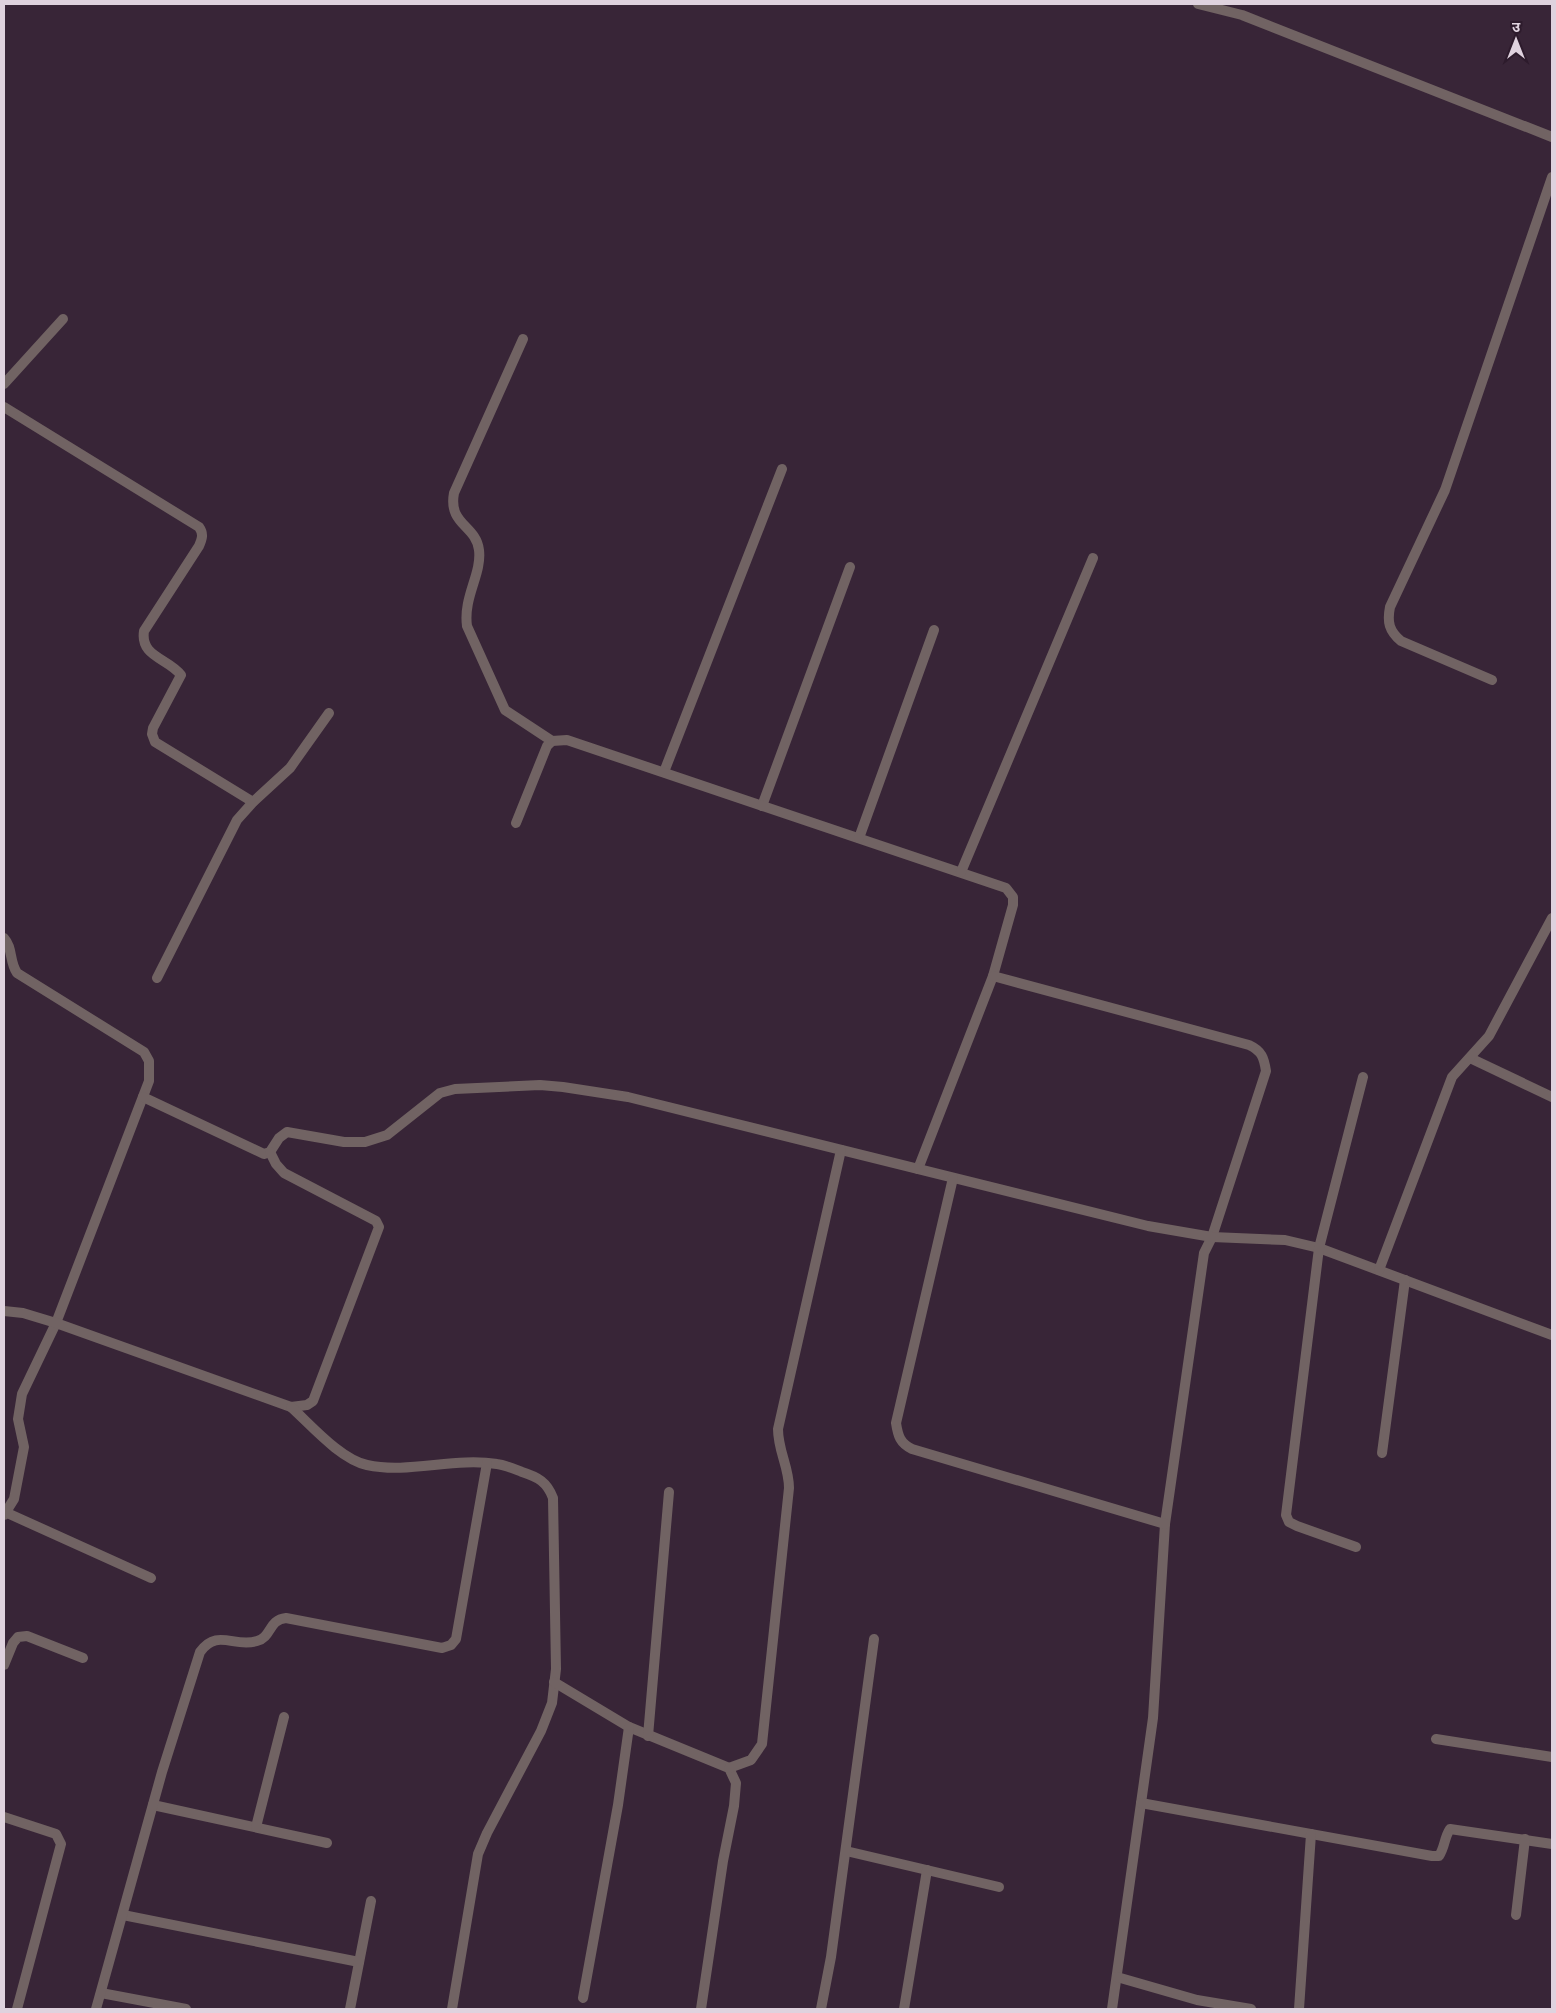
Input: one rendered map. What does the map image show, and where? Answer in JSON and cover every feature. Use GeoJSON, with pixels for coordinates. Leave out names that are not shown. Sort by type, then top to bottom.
{"type":"FeatureCollection","features":[{"type":"Feature","properties":{"kind":"street"},"geometry":{"type":"LineString","coordinates":[[1198,4],[1242,15],[1552,137]]}},
{"type":"Feature","properties":{"kind":"street"},"geometry":{"type":"LineString","coordinates":[[1492,680],[1401,641],[1392,633],[1388,620],[1390,607],[1445,490],[1552,177]]}},
{"type":"Feature","properties":{"kind":"street"},"geometry":{"type":"LineString","coordinates":[[4,384],[63,318]]}},
{"type":"Feature","properties":{"kind":"street"},"geometry":{"type":"LineString","coordinates":[[523,340],[454,493],[452,502],[453,512],[474,537],[479,548],[479,559],[465,612],[467,626],[505,710],[552,741],[567,740],[961,872],[1006,888],[1013,897],[993,976],[918,1169]]}},
{"type":"Feature","properties":{"kind":"street"},"geometry":{"type":"LineString","coordinates":[[4,407],[200,527],[202,538],[199,546],[144,631],[142,641],[148,651],[181,675],[153,728],[152,734],[155,742],[253,802]]}},
{"type":"Feature","properties":{"kind":"street"},"geometry":{"type":"LineString","coordinates":[[664,772],[782,469]]}},
{"type":"Feature","properties":{"kind":"street"},"geometry":{"type":"LineString","coordinates":[[961,872],[1093,558]]}},
{"type":"Feature","properties":{"kind":"street"},"geometry":{"type":"LineString","coordinates":[[762,806],[850,567]]}},
{"type":"Feature","properties":{"kind":"street"},"geometry":{"type":"LineString","coordinates":[[859,838],[934,630]]}},
{"type":"Feature","properties":{"kind":"street"},"geometry":{"type":"LineString","coordinates":[[157,978],[237,820],[253,802],[290,768],[329,713]]}},
{"type":"Feature","properties":{"kind":"street"},"geometry":{"type":"LineString","coordinates":[[516,824],[548,746],[552,741]]}},
{"type":"Feature","properties":{"kind":"street"},"geometry":{"type":"LineString","coordinates":[[1379,1270],[1452,1077],[1456,1069],[1470,1058],[1489,1036],[1552,918]]}},
{"type":"Feature","properties":{"kind":"street"},"geometry":{"type":"LineString","coordinates":[[4,938],[10,949],[11,964],[17,973],[144,1052],[151,1070],[143,1097],[56,1323],[22,1394],[18,1420],[24,1447],[14,1499],[5,1514],[151,1578]]}},
{"type":"Feature","properties":{"kind":"street"},"geometry":{"type":"LineString","coordinates":[[993,976],[1257,1049],[1264,1058],[1266,1071],[1212,1237],[1204,1253],[1165,1524],[1153,1718],[1112,2009]]}},
{"type":"Feature","properties":{"kind":"street"},"geometry":{"type":"LineString","coordinates":[[1470,1058],[1552,1097]]}},
{"type":"Feature","properties":{"kind":"street"},"geometry":{"type":"LineString","coordinates":[[1356,1547],[1297,1526],[1289,1522],[1286,1515],[1319,1248],[1363,1077]]}},
{"type":"Feature","properties":{"kind":"street"},"geometry":{"type":"LineString","coordinates":[[270,1152],[279,1138],[288,1132],[344,1142],[365,1142],[387,1135],[440,1093],[455,1089],[540,1085],[628,1097],[1148,1226],[1212,1237],[1285,1240],[1319,1248],[1552,1335]]}},
{"type":"Feature","properties":{"kind":"street"},"geometry":{"type":"LineString","coordinates":[[143,1097],[259,1153],[270,1152]]}},
{"type":"Feature","properties":{"kind":"street"},"geometry":{"type":"LineString","coordinates":[[554,1682],[629,1727],[729,1768],[751,1760],[762,1744],[789,1488],[787,1467],[780,1452],[778,1429],[841,1150]]}},
{"type":"Feature","properties":{"kind":"street"},"geometry":{"type":"LineString","coordinates":[[270,1152],[276,1164],[284,1173],[376,1222],[379,1227],[313,1400],[306,1405],[291,1407]]}},
{"type":"Feature","properties":{"kind":"street"},"geometry":{"type":"LineString","coordinates":[[953,1178],[896,1423],[898,1435],[903,1444],[912,1449],[1165,1524]]}},
{"type":"Feature","properties":{"kind":"street"},"geometry":{"type":"LineString","coordinates":[[1382,1453],[1405,1280]]}},
{"type":"Feature","properties":{"kind":"street"},"geometry":{"type":"LineString","coordinates":[[4,1311],[23,1313],[56,1323],[291,1407],[346,1456],[366,1465],[395,1468],[472,1462],[498,1464],[537,1477],[549,1486],[552,1498],[554,1682],[552,1704],[541,1731],[487,1833],[478,1854],[452,2009]]}},
{"type":"Feature","properties":{"kind":"street"},"geometry":{"type":"LineString","coordinates":[[96,2009],[153,1805],[200,1652],[205,1644],[213,1639],[259,1641],[279,1618],[286,1618],[442,1648],[451,1645],[456,1639],[487,1463]]}},
{"type":"Feature","properties":{"kind":"street"},"geometry":{"type":"LineString","coordinates":[[648,1736],[669,1492]]}},
{"type":"Feature","properties":{"kind":"street"},"geometry":{"type":"LineString","coordinates":[[4,1665],[13,1643],[18,1637],[26,1636],[84,1658]]}},
{"type":"Feature","properties":{"kind":"street"},"geometry":{"type":"LineString","coordinates":[[821,2009],[846,1851],[874,1639]]}},
{"type":"Feature","properties":{"kind":"street"},"geometry":{"type":"LineString","coordinates":[[256,1827],[284,1717]]}},
{"type":"Feature","properties":{"kind":"street"},"geometry":{"type":"LineString","coordinates":[[583,1998],[618,1805],[629,1727]]}},
{"type":"Feature","properties":{"kind":"street"},"geometry":{"type":"LineString","coordinates":[[1436,1739],[1552,1757]]}},
{"type":"Feature","properties":{"kind":"street"},"geometry":{"type":"LineString","coordinates":[[701,2009],[721,1871],[734,1806],[736,1783],[729,1768]]}},
{"type":"Feature","properties":{"kind":"street"},"geometry":{"type":"LineString","coordinates":[[1141,1803],[1432,1856],[1439,1856],[1444,1850],[1446,1835],[1450,1829],[1552,1844]]}},
{"type":"Feature","properties":{"kind":"street"},"geometry":{"type":"LineString","coordinates":[[153,1805],[327,1843]]}},
{"type":"Feature","properties":{"kind":"street"},"geometry":{"type":"LineString","coordinates":[[4,1817],[56,1834],[61,1844],[17,2009]]}},
{"type":"Feature","properties":{"kind":"street"},"geometry":{"type":"LineString","coordinates":[[1299,2009],[1312,1834]]}},
{"type":"Feature","properties":{"kind":"street"},"geometry":{"type":"LineString","coordinates":[[1516,1916],[1525,1839]]}},
{"type":"Feature","properties":{"kind":"street"},"geometry":{"type":"LineString","coordinates":[[846,1851],[999,1887]]}},
{"type":"Feature","properties":{"kind":"street"},"geometry":{"type":"LineString","coordinates":[[904,2009],[926,1870]]}},
{"type":"Feature","properties":{"kind":"street"},"geometry":{"type":"LineString","coordinates":[[350,2009],[371,1902]]}},
{"type":"Feature","properties":{"kind":"street"},"geometry":{"type":"LineString","coordinates":[[123,1915],[359,1962]]}},
{"type":"Feature","properties":{"kind":"street"},"geometry":{"type":"LineString","coordinates":[[1117,1977],[1197,2000],[1251,2009]]}},
{"type":"Feature","properties":{"kind":"street"},"geometry":{"type":"LineString","coordinates":[[101,1993],[186,2009]]}}]}
